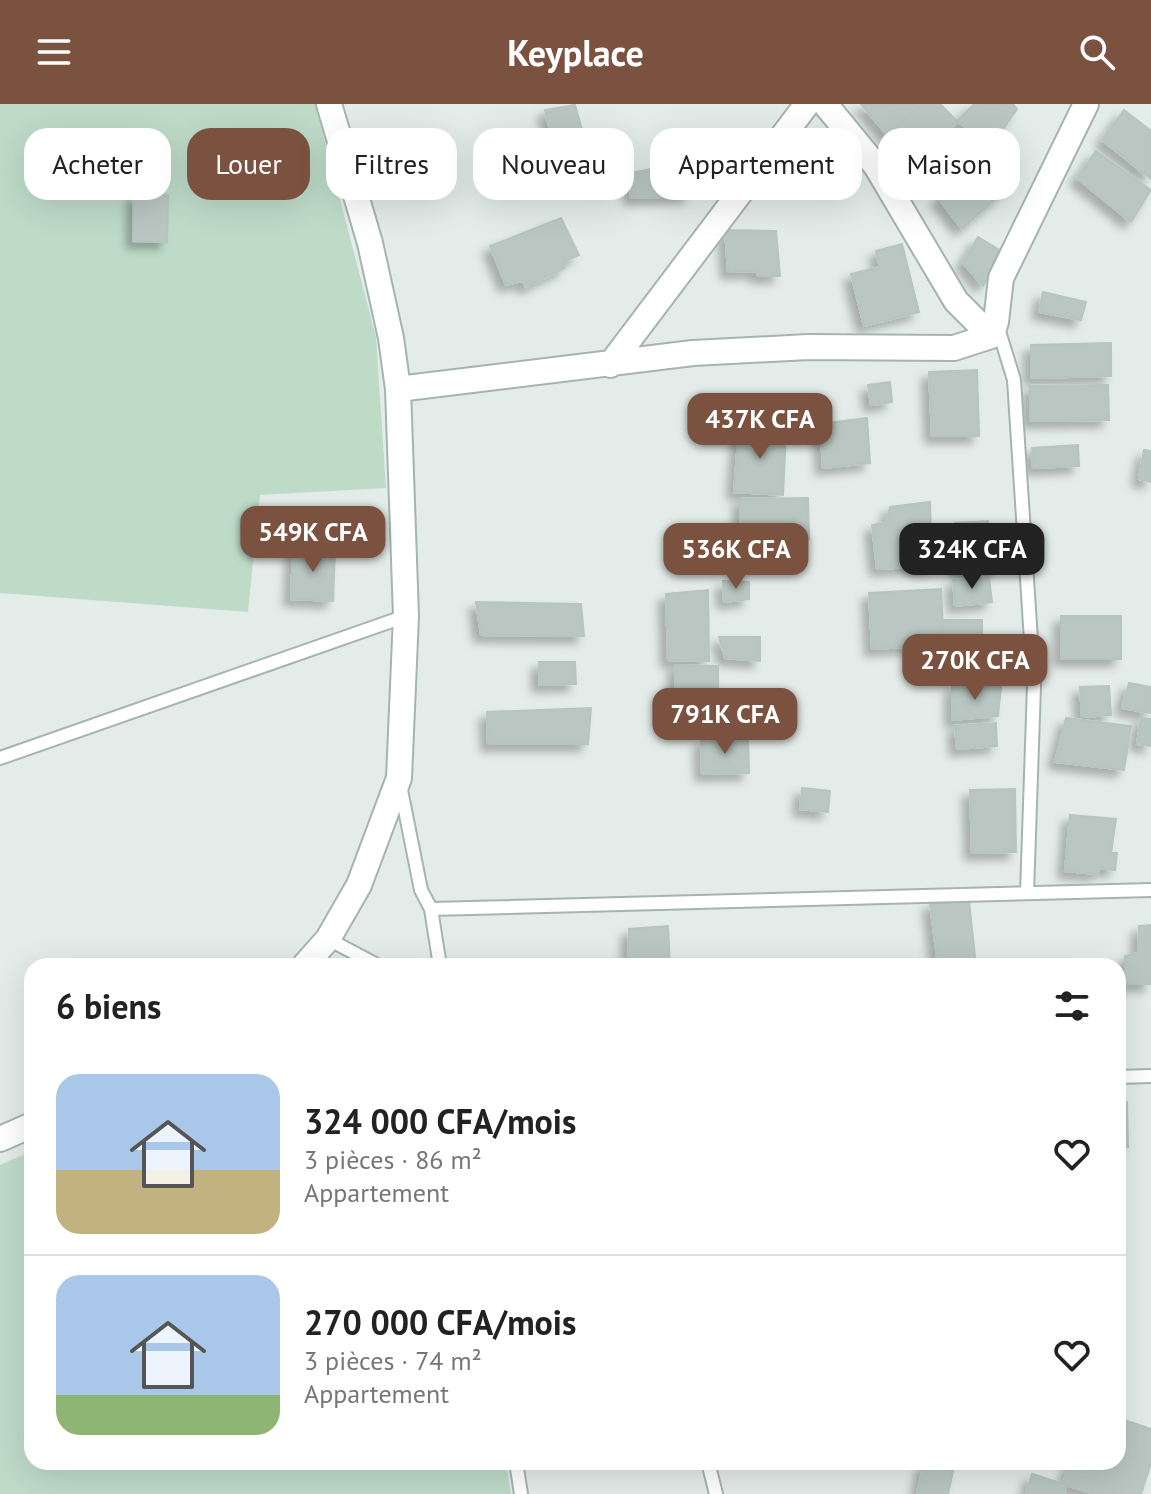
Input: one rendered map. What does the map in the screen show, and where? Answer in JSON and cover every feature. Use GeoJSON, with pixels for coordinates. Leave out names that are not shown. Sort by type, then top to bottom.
{"type":"FeatureCollection","features":[{"type":"Feature","properties":{"kind":"street"},"geometry":{"type":"LineString","coordinates":[[311,958],[328,939],[359,885],[399,778],[406,616],[398,389],[391,338],[370,243],[329,104]]}},
{"type":"Feature","properties":{"kind":"street"},"geometry":{"type":"LineString","coordinates":[[610,365],[807,104]]}},
{"type":"Feature","properties":{"kind":"street"},"geometry":{"type":"LineString","coordinates":[[825,104],[876,166],[956,301],[994,329]]}},
{"type":"Feature","properties":{"kind":"street"},"geometry":{"type":"LineString","coordinates":[[994,329],[1001,278],[1029,213],[1086,104]]}},
{"type":"Feature","properties":{"kind":"street"},"geometry":{"type":"LineString","coordinates":[[398,389],[693,353],[808,347],[954,348],[994,329]]}},
{"type":"Feature","properties":{"kind":"street"},"geometry":{"type":"LineString","coordinates":[[0,1139],[24,1128]]}},
{"type":"Feature","properties":{"kind":"lane"},"geometry":{"type":"LineString","coordinates":[[994,329],[1014,380],[1034,686],[1027,893]]}},
{"type":"Feature","properties":{"kind":"lane"},"geometry":{"type":"LineString","coordinates":[[0,758],[406,616]]}},
{"type":"Feature","properties":{"kind":"lane"},"geometry":{"type":"LineString","coordinates":[[399,778],[421,890],[431,909],[439,958]]}},
{"type":"Feature","properties":{"kind":"lane"},"geometry":{"type":"LineString","coordinates":[[431,909],[1151,890]]}},
{"type":"Feature","properties":{"kind":"lane"},"geometry":{"type":"LineString","coordinates":[[328,939],[364,958]]}},
{"type":"Feature","properties":{"kind":"lane"},"geometry":{"type":"LineString","coordinates":[[1126,1077],[1151,1076]]}},
{"type":"Feature","properties":{"kind":"lane"},"geometry":{"type":"LineString","coordinates":[[517,1470],[521,1494]]}},
{"type":"Feature","properties":{"kind":"lane"},"geometry":{"type":"LineString","coordinates":[[710,1470],[716,1494]]}},
{"type":"Feature","properties":{"kind":"green space"},"geometry":{"type":"Polygon","coordinates":[[[0,104],[315,104],[326,146],[326,200],[340,200],[376,337],[386,488],[260,495],[248,612],[0,593],[0,104]]]}},
{"type":"Feature","properties":{"kind":"green space"},"geometry":{"type":"Polygon","coordinates":[[[24,1154],[24,1470],[507,1470],[511,1494],[0,1494],[0,1165],[24,1154]]]}},
{"type":"Feature","properties":{"kind":"building"},"geometry":{"type":"Polygon","coordinates":[[[861,104],[922,104],[896,128],[881,128],[861,104]]]}},
{"type":"Feature","properties":{"kind":"building"},"geometry":{"type":"Polygon","coordinates":[[[922,104],[940,104],[957,121],[950,128],[896,128],[922,104]]]}},
{"type":"Feature","properties":{"kind":"building"},"geometry":{"type":"Polygon","coordinates":[[[974,104],[1013,104],[1017,109],[1004,128],[967,128],[957,121],[974,104]]]}},
{"type":"Feature","properties":{"kind":"building"},"geometry":{"type":"Polygon","coordinates":[[[575,105],[581,128],[549,128],[545,110],[575,105]]]}},
{"type":"Feature","properties":{"kind":"building"},"geometry":{"type":"Polygon","coordinates":[[[1124,110],[1151,131],[1151,179],[1102,140],[1124,110]]]}},
{"type":"Feature","properties":{"kind":"building"},"geometry":{"type":"Polygon","coordinates":[[[1096,151],[1151,190],[1131,222],[1077,178],[1096,151]]]}},
{"type":"Feature","properties":{"kind":"building"},"geometry":{"type":"Polygon","coordinates":[[[650,169],[650,197],[634,198],[634,172],[650,169]]]}},
{"type":"Feature","properties":{"kind":"building"},"geometry":{"type":"Polygon","coordinates":[[[134,200],[168,200],[167,242],[133,241],[134,200]]]}},
{"type":"Feature","properties":{"kind":"building"},"geometry":{"type":"Polygon","coordinates":[[[940,200],[994,200],[962,229],[940,200]]]}},
{"type":"Feature","properties":{"kind":"building"},"geometry":{"type":"Polygon","coordinates":[[[561,218],[579,255],[563,262],[565,268],[526,287],[522,281],[506,285],[490,246],[561,218]]]}},
{"type":"Feature","properties":{"kind":"building"},"geometry":{"type":"Polygon","coordinates":[[[725,230],[776,231],[780,276],[758,276],[757,271],[728,272],[725,230]]]}},
{"type":"Feature","properties":{"kind":"building"},"geometry":{"type":"Polygon","coordinates":[[[978,237],[1003,252],[983,286],[963,263],[978,237]]]}},
{"type":"Feature","properties":{"kind":"building"},"geometry":{"type":"Polygon","coordinates":[[[902,244],[919,312],[864,326],[851,274],[880,267],[876,251],[902,244]]]}},
{"type":"Feature","properties":{"kind":"building"},"geometry":{"type":"Polygon","coordinates":[[[1043,292],[1086,302],[1081,320],[1039,312],[1043,292]]]}},
{"type":"Feature","properties":{"kind":"building"},"geometry":{"type":"Polygon","coordinates":[[[1111,343],[1111,376],[1031,378],[1031,345],[1111,343]]]}},
{"type":"Feature","properties":{"kind":"building"},"geometry":{"type":"Polygon","coordinates":[[[977,370],[979,436],[932,436],[929,372],[977,370]]]}},
{"type":"Feature","properties":{"kind":"building"},"geometry":{"type":"Polygon","coordinates":[[[890,382],[892,402],[871,405],[868,385],[890,382]]]}},
{"type":"Feature","properties":{"kind":"building"},"geometry":{"type":"Polygon","coordinates":[[[1108,385],[1109,420],[1030,421],[1030,386],[1108,385]]]}},
{"type":"Feature","properties":{"kind":"building"},"geometry":{"type":"Polygon","coordinates":[[[867,418],[870,463],[823,468],[820,424],[867,418]]]}},
{"type":"Feature","properties":{"kind":"building"},"geometry":{"type":"Polygon","coordinates":[[[739,426],[786,431],[783,495],[734,492],[739,426]]]}},
{"type":"Feature","properties":{"kind":"building"},"geometry":{"type":"Polygon","coordinates":[[[1078,445],[1079,466],[1033,468],[1032,448],[1078,445]]]}},
{"type":"Feature","properties":{"kind":"building"},"geometry":{"type":"Polygon","coordinates":[[[1144,450],[1151,451],[1151,482],[1139,479],[1144,450]]]}},
{"type":"Feature","properties":{"kind":"building"},"geometry":{"type":"Polygon","coordinates":[[[808,498],[809,539],[740,540],[740,499],[808,498]]]}},
{"type":"Feature","properties":{"kind":"building"},"geometry":{"type":"Polygon","coordinates":[[[930,502],[932,566],[877,569],[872,525],[886,523],[890,507],[930,502]]]}},
{"type":"Feature","properties":{"kind":"building"},"geometry":{"type":"Polygon","coordinates":[[[988,521],[998,570],[959,573],[955,523],[988,521]]]}},
{"type":"Feature","properties":{"kind":"building"},"geometry":{"type":"Polygon","coordinates":[[[293,548],[335,550],[333,601],[291,599],[293,548]]]}},
{"type":"Feature","properties":{"kind":"building"},"geometry":{"type":"Polygon","coordinates":[[[989,577],[992,602],[955,606],[953,580],[989,577]]]}},
{"type":"Feature","properties":{"kind":"building"},"geometry":{"type":"Polygon","coordinates":[[[723,581],[749,582],[749,599],[724,602],[723,581]]]}},
{"type":"Feature","properties":{"kind":"building"},"geometry":{"type":"Polygon","coordinates":[[[941,589],[944,645],[872,649],[869,593],[941,589]]]}},
{"type":"Feature","properties":{"kind":"building"},"geometry":{"type":"Polygon","coordinates":[[[708,590],[709,661],[668,660],[666,594],[708,590]]]}},
{"type":"Feature","properties":{"kind":"building"},"geometry":{"type":"Polygon","coordinates":[[[476,602],[581,604],[584,636],[481,635],[476,602]]]}},
{"type":"Feature","properties":{"kind":"building"},"geometry":{"type":"Polygon","coordinates":[[[1061,616],[1121,616],[1121,659],[1061,659],[1061,616]]]}},
{"type":"Feature","properties":{"kind":"building"},"geometry":{"type":"Polygon","coordinates":[[[943,620],[982,620],[982,654],[943,654],[943,620]]]}},
{"type":"Feature","properties":{"kind":"building"},"geometry":{"type":"Polygon","coordinates":[[[719,637],[760,637],[760,661],[725,658],[719,637]]]}},
{"type":"Feature","properties":{"kind":"building"},"geometry":{"type":"Polygon","coordinates":[[[539,662],[575,662],[576,684],[539,685],[539,662]]]}},
{"type":"Feature","properties":{"kind":"building"},"geometry":{"type":"Polygon","coordinates":[[[675,665],[718,666],[718,702],[675,701],[675,665]]]}},
{"type":"Feature","properties":{"kind":"building"},"geometry":{"type":"Polygon","coordinates":[[[1129,683],[1151,687],[1151,713],[1122,708],[1129,683]]]}},
{"type":"Feature","properties":{"kind":"building"},"geometry":{"type":"Polygon","coordinates":[[[952,685],[1001,687],[998,716],[952,720],[952,685]]]}},
{"type":"Feature","properties":{"kind":"building"},"geometry":{"type":"Polygon","coordinates":[[[1109,686],[1111,715],[1082,717],[1080,687],[1109,686]]]}},
{"type":"Feature","properties":{"kind":"building"},"geometry":{"type":"Polygon","coordinates":[[[591,708],[588,744],[488,744],[487,712],[591,708]]]}},
{"type":"Feature","properties":{"kind":"building"},"geometry":{"type":"Polygon","coordinates":[[[1066,718],[1131,726],[1124,770],[1055,762],[1066,718]]]}},
{"type":"Feature","properties":{"kind":"building"},"geometry":{"type":"Polygon","coordinates":[[[1141,718],[1151,719],[1151,746],[1137,744],[1141,718]]]}},
{"type":"Feature","properties":{"kind":"building"},"geometry":{"type":"Polygon","coordinates":[[[996,723],[997,746],[957,749],[955,726],[996,723]]]}},
{"type":"Feature","properties":{"kind":"building"},"geometry":{"type":"Polygon","coordinates":[[[748,738],[749,773],[702,774],[701,739],[748,738]]]}},
{"type":"Feature","properties":{"kind":"building"},"geometry":{"type":"Polygon","coordinates":[[[802,788],[830,791],[828,812],[800,809],[802,788]]]}},
{"type":"Feature","properties":{"kind":"building"},"geometry":{"type":"Polygon","coordinates":[[[1015,789],[1016,852],[972,853],[970,790],[1015,789]]]}},
{"type":"Feature","properties":{"kind":"building"},"geometry":{"type":"Polygon","coordinates":[[[1070,815],[1116,819],[1111,853],[1117,853],[1115,870],[1100,868],[1097,874],[1065,871],[1070,815]]]}},
{"type":"Feature","properties":{"kind":"building"},"geometry":{"type":"Polygon","coordinates":[[[969,901],[975,958],[937,958],[930,903],[969,901]]]}},
{"type":"Feature","properties":{"kind":"building"},"geometry":{"type":"Polygon","coordinates":[[[1151,925],[1151,984],[1126,984],[1125,956],[1138,953],[1139,926],[1151,925]]]}},
{"type":"Feature","properties":{"kind":"building"},"geometry":{"type":"Polygon","coordinates":[[[668,926],[670,958],[628,958],[629,929],[668,926]]]}},
{"type":"Feature","properties":{"kind":"building"},"geometry":{"type":"Polygon","coordinates":[[[1126,1102],[1127,1102],[1126,1147],[1126,1102]]]}},
{"type":"Feature","properties":{"kind":"building"},"geometry":{"type":"Polygon","coordinates":[[[1126,1421],[1151,1429],[1151,1463],[1141,1494],[1094,1494],[1063,1484],[1067,1470],[1126,1470],[1126,1421]]]}},
{"type":"Feature","properties":{"kind":"building"},"geometry":{"type":"Polygon","coordinates":[[[922,1470],[953,1470],[948,1494],[917,1494],[922,1470]]]}},
{"type":"Feature","properties":{"kind":"building"},"geometry":{"type":"Polygon","coordinates":[[[1032,1474],[1067,1485],[1064,1494],[1026,1494],[1032,1474]]]}}]}
